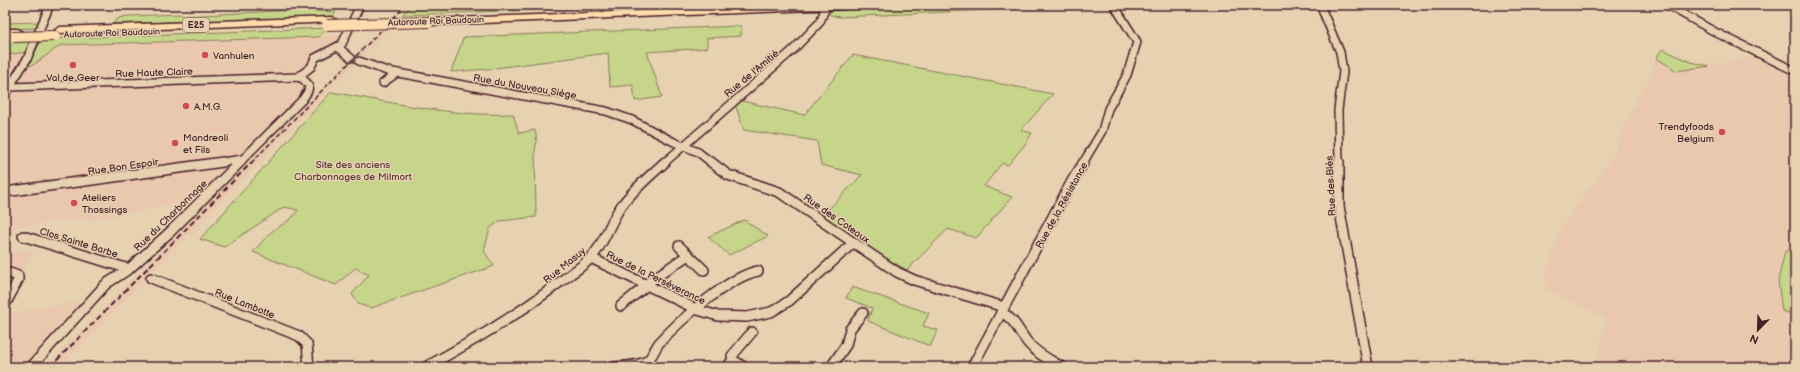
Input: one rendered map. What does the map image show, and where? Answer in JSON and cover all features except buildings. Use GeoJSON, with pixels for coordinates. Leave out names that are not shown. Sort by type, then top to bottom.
{"type":"FeatureCollection","features":[{"type":"Feature","properties":{"kind":"highway","name":"Autoroute Roi Baudouin"},"geometry":{"type":"LineString","coordinates":[[10,35],[430,19],[734,5]]}},
{"type":"Feature","properties":{"kind":"highway","name":"Autoroute Roi Baudouin"},"geometry":{"type":"LineString","coordinates":[[430,19],[867,5]]}},
{"type":"Feature","properties":{"kind":"street"},"geometry":{"type":"LineString","coordinates":[[5,94],[28,59],[50,5]]}},
{"type":"Feature","properties":{"kind":"street"},"geometry":{"type":"LineString","coordinates":[[298,77],[311,67],[311,61],[317,56],[339,48],[360,5]]}},
{"type":"Feature","properties":{"kind":"street","name":"Rue de la Résistance"},"geometry":{"type":"LineString","coordinates":[[972,367],[1002,310],[1058,212],[1072,181],[1102,131],[1108,109],[1127,75],[1136,49],[1135,38],[1123,22],[1114,5]]}},
{"type":"Feature","properties":{"kind":"street","name":"Rue des Blés"},"geometry":{"type":"LineString","coordinates":[[1320,5],[1340,52],[1342,68],[1338,110],[1339,206],[1368,367]]}},
{"type":"Feature","properties":{"kind":"street"},"geometry":{"type":"LineString","coordinates":[[1670,5],[1717,33],[1795,71]]}},
{"type":"Feature","properties":{"kind":"street","name":"Rue de l'Amitié"},"geometry":{"type":"LineString","coordinates":[[683,145],[793,50],[820,22],[825,9]]}},
{"type":"Feature","properties":{"kind":"street"},"geometry":{"type":"LineString","coordinates":[[339,48],[351,58]]}},
{"type":"Feature","properties":{"kind":"street","name":"Rue du Nouveau Siège"},"geometry":{"type":"LineString","coordinates":[[359,61],[397,73],[606,111],[632,120],[683,145]]}},
{"type":"Feature","properties":{"kind":"street"},"geometry":{"type":"LineString","coordinates":[[383,84],[397,73]]}},
{"type":"Feature","properties":{"kind":"street","name":"Rue Haute Claire"},"geometry":{"type":"LineString","coordinates":[[11,87],[298,77]]}},
{"type":"Feature","properties":{"kind":"street","name":"Rue du Charbonnage"},"geometry":{"type":"LineString","coordinates":[[31,367],[106,284],[129,269],[170,232],[308,91],[309,85],[303,79],[298,77]]}},
{"type":"Feature","properties":{"kind":"street","name":"Rue des Coteaux"},"geometry":{"type":"LineString","coordinates":[[683,145],[705,157],[728,175],[778,192],[897,272],[914,280],[983,301],[1002,310],[1017,323],[1027,342],[1041,356],[1062,367]]}},
{"type":"Feature","properties":{"kind":"street","name":"Rue Masuy"},"geometry":{"type":"LineString","coordinates":[[426,367],[486,334],[535,302],[592,258],[622,205],[636,189],[683,145]]}},
{"type":"Feature","properties":{"kind":"street","name":"Rue Bon Espoir"},"geometry":{"type":"LineString","coordinates":[[5,192],[243,159]]}},
{"type":"Feature","properties":{"kind":"street","name":"Clos Sainte Barbe"},"geometry":{"type":"LineString","coordinates":[[23,236],[129,269]]}},
{"type":"Feature","properties":{"kind":"street","name":"Rue de la Perséverance"},"geometry":{"type":"LineString","coordinates":[[592,258],[698,310],[729,318],[747,317],[771,312],[791,300],[853,242]]}},
{"type":"Feature","properties":{"kind":"street"},"geometry":{"type":"LineString","coordinates":[[679,246],[704,270]]}},
{"type":"Feature","properties":{"kind":"street"},"geometry":{"type":"LineString","coordinates":[[621,306],[646,284],[688,255]]}},
{"type":"Feature","properties":{"kind":"street"},"geometry":{"type":"LineString","coordinates":[[614,367],[641,364],[653,355],[658,344],[731,281],[749,271],[758,271]]}},
{"type":"Feature","properties":{"kind":"street"},"geometry":{"type":"LineString","coordinates":[[5,274],[10,273],[18,276],[18,280],[5,306]]}},
{"type":"Feature","properties":{"kind":"street","name":"Rue Lambotte"},"geometry":{"type":"LineString","coordinates":[[151,278],[299,336],[307,344],[308,367]]}},
{"type":"Feature","properties":{"kind":"street"},"geometry":{"type":"LineString","coordinates":[[831,367],[846,344],[850,329],[863,313]]}},
{"type":"Feature","properties":{"kind":"street"},"geometry":{"type":"LineString","coordinates":[[744,367],[730,364],[732,356],[752,332]]}},
{"type":"Feature","properties":{"kind":"shaded area"},"geometry":{"type":"Polygon","coordinates":[[[391,26],[360,59],[353,57],[382,27],[391,26]]]}},
{"type":"Feature","properties":{"kind":"shaded area"},"geometry":{"type":"Polygon","coordinates":[[[344,36],[339,48],[311,61],[308,91],[202,199],[85,221],[87,217],[18,226],[5,248],[5,55],[29,51],[22,66],[33,65],[61,45],[344,36]]]}},
{"type":"Feature","properties":{"kind":"shaded area"},"geometry":{"type":"Polygon","coordinates":[[[1761,56],[1795,72],[1795,367],[1596,367],[1606,318],[1547,289],[1546,272],[1563,226],[1615,153],[1621,133],[1639,96],[1648,83],[1656,58],[1677,71],[1761,56]]]}},
{"type":"Feature","properties":{"kind":"shaded area"},"geometry":{"type":"Polygon","coordinates":[[[349,60],[355,63],[60,367],[45,367],[349,60]]]}},
{"type":"Feature","properties":{"kind":"shaded area"},"geometry":{"type":"Polygon","coordinates":[[[32,249],[20,286],[6,315],[76,302],[82,303],[23,367],[5,367],[5,253],[32,249]]]}},
{"type":"Feature","properties":{"kind":"green space"},"geometry":{"type":"Polygon","coordinates":[[[412,5],[655,5],[402,15],[412,5]]]}},
{"type":"Feature","properties":{"kind":"green space"},"geometry":{"type":"Polygon","coordinates":[[[966,5],[1097,5],[840,17],[830,15],[829,12],[840,9],[966,5]]]}},
{"type":"Feature","properties":{"kind":"green space"},"geometry":{"type":"Polygon","coordinates":[[[296,10],[336,12],[332,17],[112,24],[119,18],[127,16],[180,14],[183,16],[296,10]]]}},
{"type":"Feature","properties":{"kind":"green space"},"geometry":{"type":"Polygon","coordinates":[[[40,22],[37,28],[5,29],[5,23],[40,22]]]}},
{"type":"Feature","properties":{"kind":"green space"},"geometry":{"type":"Polygon","coordinates":[[[741,26],[741,36],[707,38],[707,48],[647,52],[662,97],[635,101],[633,85],[610,87],[608,53],[488,69],[451,72],[463,39],[466,37],[741,26]]]}},
{"type":"Feature","properties":{"kind":"green space"},"geometry":{"type":"Polygon","coordinates":[[[327,28],[319,37],[61,45],[33,65],[28,66],[42,39],[327,28]]]}},
{"type":"Feature","properties":{"kind":"green space"},"geometry":{"type":"Polygon","coordinates":[[[34,39],[27,52],[5,55],[5,41],[34,39]]]}},
{"type":"Feature","properties":{"kind":"green space"},"geometry":{"type":"Polygon","coordinates":[[[1662,49],[1691,62],[1709,66],[1677,71],[1656,58],[1662,49]]]}},
{"type":"Feature","properties":{"kind":"green space"},"geometry":{"type":"Polygon","coordinates":[[[853,55],[1053,94],[1021,130],[1032,133],[1026,143],[1008,165],[1002,163],[984,186],[1012,197],[976,238],[948,229],[907,270],[871,250],[822,216],[862,175],[821,165],[817,141],[744,130],[736,107],[732,105],[738,100],[804,115],[853,55]]]}},
{"type":"Feature","properties":{"kind":"green space","name":"Site des anciens Charbonnages de Milmort"},"geometry":{"type":"Polygon","coordinates":[[[331,92],[444,111],[513,114],[519,133],[535,130],[537,141],[535,150],[536,217],[500,221],[490,228],[484,251],[494,266],[371,308],[358,304],[352,294],[369,275],[355,268],[336,285],[253,252],[271,232],[291,219],[298,210],[284,207],[224,247],[200,239],[331,92]]]}},
{"type":"Feature","properties":{"kind":"green space"},"geometry":{"type":"Polygon","coordinates":[[[744,220],[768,236],[729,255],[708,237],[744,220]]]}},
{"type":"Feature","properties":{"kind":"green space"},"geometry":{"type":"Polygon","coordinates":[[[1785,251],[1795,251],[1795,315],[1782,311],[1778,281],[1785,251]]]}},
{"type":"Feature","properties":{"kind":"green space"},"geometry":{"type":"Polygon","coordinates":[[[852,287],[929,313],[923,326],[938,330],[930,346],[868,321],[872,308],[846,298],[852,287]]]}},
{"type":"Feature","properties":{"kind":"railway"},"geometry":{"type":"LineString","coordinates":[[251,163],[406,5]]}},
{"type":"Feature","properties":{"kind":"railway"},"geometry":{"type":"LineString","coordinates":[[50,367],[252,162]]}},
{"type":"Feature","properties":{"kind":"place","name":"Vanhulen"},"geometry":{"type":"Point","coordinates":[205,55]}},
{"type":"Feature","properties":{"kind":"place","name":"Val de Geer"},"geometry":{"type":"Point","coordinates":[73,65]}},
{"type":"Feature","properties":{"kind":"place","name":"A.M.G."},"geometry":{"type":"Point","coordinates":[186,106]}},
{"type":"Feature","properties":{"kind":"place","name":"Trendyfoods Belgium"},"geometry":{"type":"Point","coordinates":[1722,132]}},
{"type":"Feature","properties":{"kind":"place","name":"Mandreoli et Fils"},"geometry":{"type":"Point","coordinates":[175,143]}},
{"type":"Feature","properties":{"kind":"place","name":"Ateliers Thossings"},"geometry":{"type":"Point","coordinates":[74,203]}}]}
